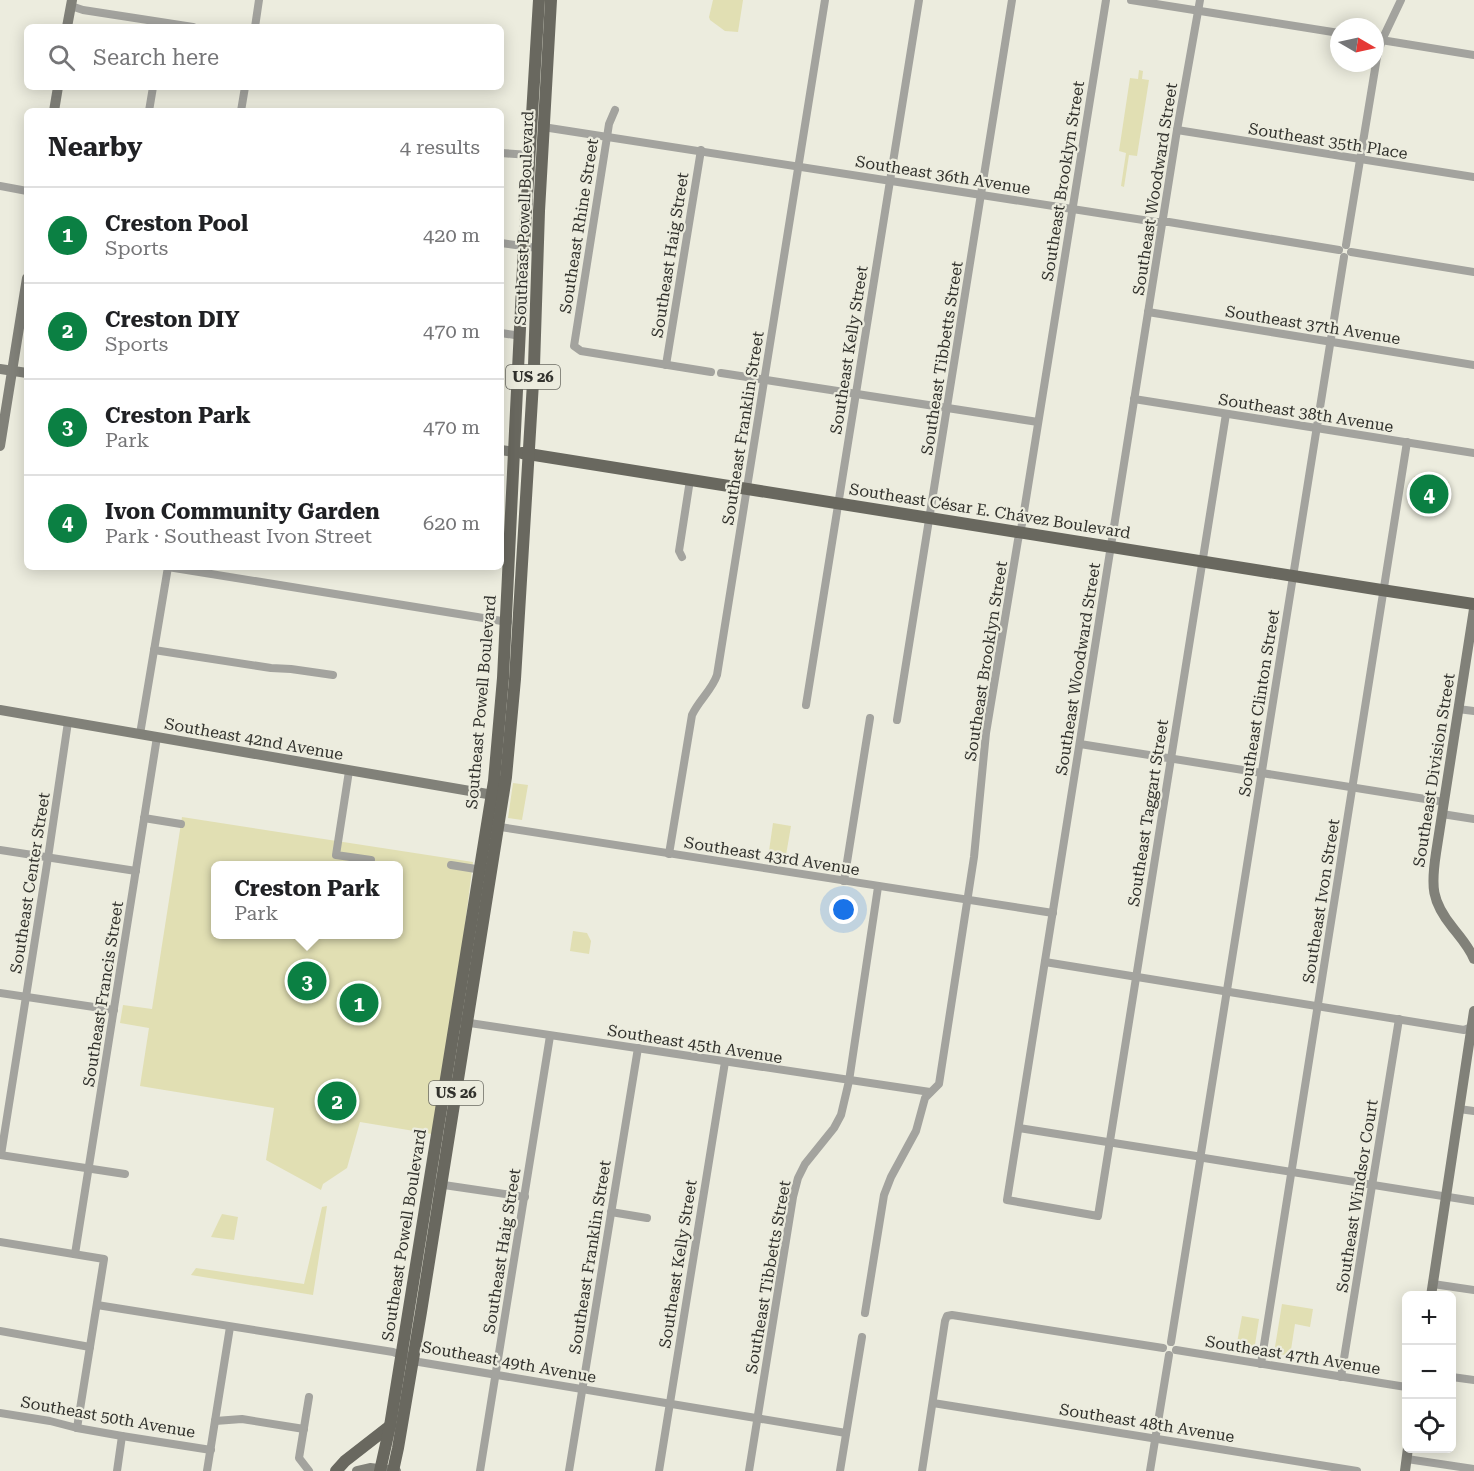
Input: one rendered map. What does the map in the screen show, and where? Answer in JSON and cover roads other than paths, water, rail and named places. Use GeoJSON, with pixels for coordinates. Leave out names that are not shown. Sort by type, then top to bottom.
{"type":"FeatureCollection","features":[{"type":"Feature","properties":{"kind":"main road","name":"Southeast Powell Boulevard"},"geometry":{"type":"LineString","coordinates":[[512,623],[529,454],[536,336],[531,247],[530,155],[539,0]]}},
{"type":"Feature","properties":{"kind":"main road","name":"Southeast Powell Boulevard"},"geometry":{"type":"LineString","coordinates":[[388,1471],[399,1448],[407,1358],[515,679],[512,623],[514,452],[521,336],[541,166],[551,0]]}},
{"type":"Feature","properties":{"kind":"main road"},"geometry":{"type":"LineString","coordinates":[[532,107],[543,127]]}},
{"type":"Feature","properties":{"kind":"main road"},"geometry":{"type":"LineString","coordinates":[[530,155],[541,166]]}},
{"type":"Feature","properties":{"kind":"main road","name":"Southeast César E. Chávez Boulevard"},"geometry":{"type":"LineString","coordinates":[[514,452],[1474,604]]}},
{"type":"Feature","properties":{"kind":"main road","name":"Southeast Powell Boulevard"},"geometry":{"type":"LineString","coordinates":[[388,1471],[390,1426],[407,1358]]}},
{"type":"Feature","properties":{"kind":"main road"},"geometry":{"type":"LineString","coordinates":[[336,1471],[345,1461],[390,1426]]}},
{"type":"Feature","properties":{"kind":"street"},"geometry":{"type":"LineString","coordinates":[[255,24],[259,0]]}},
{"type":"Feature","properties":{"kind":"street","name":"Southeast Franklin Street"},"geometry":{"type":"LineString","coordinates":[[669,854],[692,715],[717,675],[825,0]]}},
{"type":"Feature","properties":{"kind":"street","name":"Southeast Kelly Street"},"geometry":{"type":"LineString","coordinates":[[806,705],[919,0]]}},
{"type":"Feature","properties":{"kind":"street","name":"Southeast Tibbetts Street"},"geometry":{"type":"LineString","coordinates":[[897,720],[1012,0]]}},
{"type":"Feature","properties":{"kind":"street","name":"Southeast Brooklyn Street"},"geometry":{"type":"LineString","coordinates":[[865,1313],[884,1195],[916,1131],[925,1098],[939,1084],[974,857],[986,733],[1106,0]]}},
{"type":"Feature","properties":{"kind":"street"},"geometry":{"type":"LineString","coordinates":[[1131,0],[1330,32]]}},
{"type":"Feature","properties":{"kind":"street","name":"Southeast Woodward Street"},"geometry":{"type":"LineString","coordinates":[[1098,1216],[1007,1200],[1177,130],[1200,0]]}},
{"type":"Feature","properties":{"kind":"street","name":"Southeast Clinton Street"},"geometry":{"type":"LineString","coordinates":[[1384,31],[1401,0]]}},
{"type":"Feature","properties":{"kind":"street"},"geometry":{"type":"LineString","coordinates":[[68,24],[71,3],[82,10],[158,24]]}},
{"type":"Feature","properties":{"kind":"street"},"geometry":{"type":"LineString","coordinates":[[1384,41],[1474,55]]}},
{"type":"Feature","properties":{"kind":"street","name":"Southeast Clinton Street"},"geometry":{"type":"LineString","coordinates":[[1171,1342],[1375,72]]}},
{"type":"Feature","properties":{"kind":"street"},"geometry":{"type":"LineString","coordinates":[[54,108],[58,90]]}},
{"type":"Feature","properties":{"kind":"street"},"geometry":{"type":"LineString","coordinates":[[150,108],[152,90]]}},
{"type":"Feature","properties":{"kind":"street"},"geometry":{"type":"LineString","coordinates":[[242,108],[244,90]]}},
{"type":"Feature","properties":{"kind":"street","name":"Southeast Rhine Street"},"geometry":{"type":"LineString","coordinates":[[615,110],[609,124],[574,343],[580,351],[666,365]]}},
{"type":"Feature","properties":{"kind":"street","name":"Southeast 36th Avenue"},"geometry":{"type":"LineString","coordinates":[[543,127],[1474,272]]}},
{"type":"Feature","properties":{"kind":"street","name":"Southeast 35th Place"},"geometry":{"type":"LineString","coordinates":[[1177,130],[1474,177]]}},
{"type":"Feature","properties":{"kind":"street","name":"Southeast Haig Street"},"geometry":{"type":"LineString","coordinates":[[666,365],[700,150]]}},
{"type":"Feature","properties":{"kind":"street"},"geometry":{"type":"LineString","coordinates":[[504,153],[530,155]]}},
{"type":"Feature","properties":{"kind":"street"},"geometry":{"type":"LineString","coordinates":[[0,186],[24,190]]}},
{"type":"Feature","properties":{"kind":"street"},"geometry":{"type":"LineString","coordinates":[[504,243],[531,247]]}},
{"type":"Feature","properties":{"kind":"street"},"geometry":{"type":"LineString","coordinates":[[0,446],[24,297]]}},
{"type":"Feature","properties":{"kind":"street","name":"Southeast 37th Avenue"},"geometry":{"type":"LineString","coordinates":[[1148,312],[1474,365]]}},
{"type":"Feature","properties":{"kind":"street"},"geometry":{"type":"LineString","coordinates":[[504,333],[521,336]]}},
{"type":"Feature","properties":{"kind":"street"},"geometry":{"type":"LineString","coordinates":[[666,365],[711,372]]}},
{"type":"Feature","properties":{"kind":"street"},"geometry":{"type":"LineString","coordinates":[[0,369],[24,373]]}},
{"type":"Feature","properties":{"kind":"street"},"geometry":{"type":"LineString","coordinates":[[721,373],[1038,422]]}},
{"type":"Feature","properties":{"kind":"street","name":"Southeast 38th Avenue"},"geometry":{"type":"LineString","coordinates":[[1134,399],[1474,453]]}},
{"type":"Feature","properties":{"kind":"street","name":"Southeast Taggart Street"},"geometry":{"type":"LineString","coordinates":[[1098,1216],[1226,414]]}},
{"type":"Feature","properties":{"kind":"street","name":"Southeast Ivon Street"},"geometry":{"type":"LineString","coordinates":[[1261,1364],[1407,442]]}},
{"type":"Feature","properties":{"kind":"street","name":"Southeast César E. Chávez Boulevard"},"geometry":{"type":"LineString","coordinates":[[504,450],[514,452]]}},
{"type":"Feature","properties":{"kind":"street"},"geometry":{"type":"LineString","coordinates":[[682,557],[679,551],[690,480]]}},
{"type":"Feature","properties":{"kind":"street"},"geometry":{"type":"LineString","coordinates":[[140,734],[167,570]]}},
{"type":"Feature","properties":{"kind":"street"},"geometry":{"type":"LineString","coordinates":[[186,570],[512,623]]}},
{"type":"Feature","properties":{"kind":"street","name":"Southeast Division Street"},"geometry":{"type":"LineString","coordinates":[[1473,952],[1444,918],[1435,899],[1433,869],[1474,609]]}},
{"type":"Feature","properties":{"kind":"street"},"geometry":{"type":"LineString","coordinates":[[154,650],[333,675]]}},
{"type":"Feature","properties":{"kind":"street"},"geometry":{"type":"LineString","coordinates":[[1458,709],[1474,711]]}},
{"type":"Feature","properties":{"kind":"street","name":"Southeast 42nd Avenue"},"geometry":{"type":"LineString","coordinates":[[0,710],[498,796]]}},
{"type":"Feature","properties":{"kind":"street"},"geometry":{"type":"LineString","coordinates":[[844,881],[870,718]]}},
{"type":"Feature","properties":{"kind":"street","name":"Southeast Center Street"},"geometry":{"type":"LineString","coordinates":[[0,1155],[68,722]]}},
{"type":"Feature","properties":{"kind":"street","name":"Southeast Francis Street"},"geometry":{"type":"LineString","coordinates":[[75,1254],[157,737]]}},
{"type":"Feature","properties":{"kind":"street"},"geometry":{"type":"LineString","coordinates":[[1080,744],[1444,802]]}},
{"type":"Feature","properties":{"kind":"street"},"geometry":{"type":"LineString","coordinates":[[349,771],[336,855],[371,860]]}},
{"type":"Feature","properties":{"kind":"street"},"geometry":{"type":"LineString","coordinates":[[1442,814],[1474,819]]}},
{"type":"Feature","properties":{"kind":"street"},"geometry":{"type":"LineString","coordinates":[[144,818],[181,824]]}},
{"type":"Feature","properties":{"kind":"street","name":"Southeast 43rd Avenue"},"geometry":{"type":"LineString","coordinates":[[493,826],[1053,913]]}},
{"type":"Feature","properties":{"kind":"street"},"geometry":{"type":"LineString","coordinates":[[0,850],[136,871]]}},
{"type":"Feature","properties":{"kind":"street"},"geometry":{"type":"LineString","coordinates":[[451,865],[485,871]]}},
{"type":"Feature","properties":{"kind":"street","name":"Southeast Tibbetts Street"},"geometry":{"type":"LineString","coordinates":[[749,1471],[793,1197],[798,1178],[810,1156],[825,1140],[844,1106],[878,887]]}},
{"type":"Feature","properties":{"kind":"street"},"geometry":{"type":"LineString","coordinates":[[1045,962],[1464,1030],[1473,1026]]}},
{"type":"Feature","properties":{"kind":"street"},"geometry":{"type":"LineString","coordinates":[[0,993],[114,1010]]}},
{"type":"Feature","properties":{"kind":"street"},"geometry":{"type":"LineString","coordinates":[[1432,1291],[1474,1011]]}},
{"type":"Feature","properties":{"kind":"street","name":"Southeast Windsor Court"},"geometry":{"type":"LineString","coordinates":[[1341,1377],[1399,1019]]}},
{"type":"Feature","properties":{"kind":"street","name":"Southeast 45th Avenue"},"geometry":{"type":"LineString","coordinates":[[461,1021],[930,1092]]}},
{"type":"Feature","properties":{"kind":"street","name":"Southeast Haig Street"},"geometry":{"type":"LineString","coordinates":[[480,1471],[550,1036]]}},
{"type":"Feature","properties":{"kind":"street","name":"Southeast Franklin Street"},"geometry":{"type":"LineString","coordinates":[[569,1471],[638,1048]]}},
{"type":"Feature","properties":{"kind":"street","name":"Southeast Kelly Street"},"geometry":{"type":"LineString","coordinates":[[659,1471],[725,1062]]}},
{"type":"Feature","properties":{"kind":"street"},"geometry":{"type":"LineString","coordinates":[[1459,1109],[1474,1111]]}},
{"type":"Feature","properties":{"kind":"street"},"geometry":{"type":"LineString","coordinates":[[1019,1128],[1474,1201]]}},
{"type":"Feature","properties":{"kind":"street"},"geometry":{"type":"LineString","coordinates":[[0,1155],[125,1174]]}},
{"type":"Feature","properties":{"kind":"street"},"geometry":{"type":"LineString","coordinates":[[435,1184],[525,1197]]}},
{"type":"Feature","properties":{"kind":"street"},"geometry":{"type":"LineString","coordinates":[[610,1212],[647,1218]]}},
{"type":"Feature","properties":{"kind":"street"},"geometry":{"type":"LineString","coordinates":[[0,1242],[104,1259],[77,1428]]}},
{"type":"Feature","properties":{"kind":"street"},"geometry":{"type":"LineString","coordinates":[[1433,1284],[1474,1290]]}},
{"type":"Feature","properties":{"kind":"street","name":"Southeast 49th Avenue"},"geometry":{"type":"LineString","coordinates":[[96,1305],[393,1352],[422,1362],[846,1433]]}},
{"type":"Feature","properties":{"kind":"street"},"geometry":{"type":"LineString","coordinates":[[922,1471],[947,1316],[1163,1348]]}},
{"type":"Feature","properties":{"kind":"street"},"geometry":{"type":"LineString","coordinates":[[207,1471],[230,1328]]}},
{"type":"Feature","properties":{"kind":"street"},"geometry":{"type":"LineString","coordinates":[[0,1331],[90,1347]]}},
{"type":"Feature","properties":{"kind":"street"},"geometry":{"type":"LineString","coordinates":[[840,1471],[862,1337]]}},
{"type":"Feature","properties":{"kind":"street"},"geometry":{"type":"LineString","coordinates":[[1163,1348],[1165,1344],[1171,1342],[1175,1345],[1176,1350],[1173,1354],[1168,1355]]}},
{"type":"Feature","properties":{"kind":"street"},"geometry":{"type":"LineString","coordinates":[[1163,1348],[1164,1353],[1168,1355]]}},
{"type":"Feature","properties":{"kind":"street","name":"Southeast 47th Avenue"},"geometry":{"type":"LineString","coordinates":[[1176,1350],[1402,1386]]}},
{"type":"Feature","properties":{"kind":"street"},"geometry":{"type":"LineString","coordinates":[[1150,1471],[1168,1355]]}},
{"type":"Feature","properties":{"kind":"street"},"geometry":{"type":"LineString","coordinates":[[1456,1378],[1474,1380]]}},
{"type":"Feature","properties":{"kind":"street"},"geometry":{"type":"LineString","coordinates":[[309,1397],[299,1458],[309,1471]]}},
{"type":"Feature","properties":{"kind":"street","name":"Southeast 48th Avenue"},"geometry":{"type":"LineString","coordinates":[[933,1403],[1357,1471]]}},
{"type":"Feature","properties":{"kind":"street","name":"Southeast 50th Avenue"},"geometry":{"type":"LineString","coordinates":[[0,1413],[211,1450]]}},
{"type":"Feature","properties":{"kind":"street","name":"Southeast 50th Avenue"},"geometry":{"type":"LineString","coordinates":[[215,1421],[242,1419],[304,1429]]}},
{"type":"Feature","properties":{"kind":"street"},"geometry":{"type":"LineString","coordinates":[[117,1471],[122,1436]]}},
{"type":"Feature","properties":{"kind":"street"},"geometry":{"type":"LineString","coordinates":[[1407,1460],[1474,1469]]}},
{"type":"Feature","properties":{"kind":"street"},"geometry":{"type":"LineString","coordinates":[[357,1471],[368,1468],[388,1471]]}},
{"type":"Feature","properties":{"kind":"place","name":"Ivon Community Garden"},"geometry":{"type":"Point","coordinates":[1429,494]}},
{"type":"Feature","properties":{"kind":"place","name":"Creston Park"},"geometry":{"type":"Point","coordinates":[307,981]}},
{"type":"Feature","properties":{"kind":"place","name":"Creston Pool"},"geometry":{"type":"Point","coordinates":[359,1003]}},
{"type":"Feature","properties":{"kind":"place","name":"Creston DIY"},"geometry":{"type":"Point","coordinates":[337,1101]}}]}
